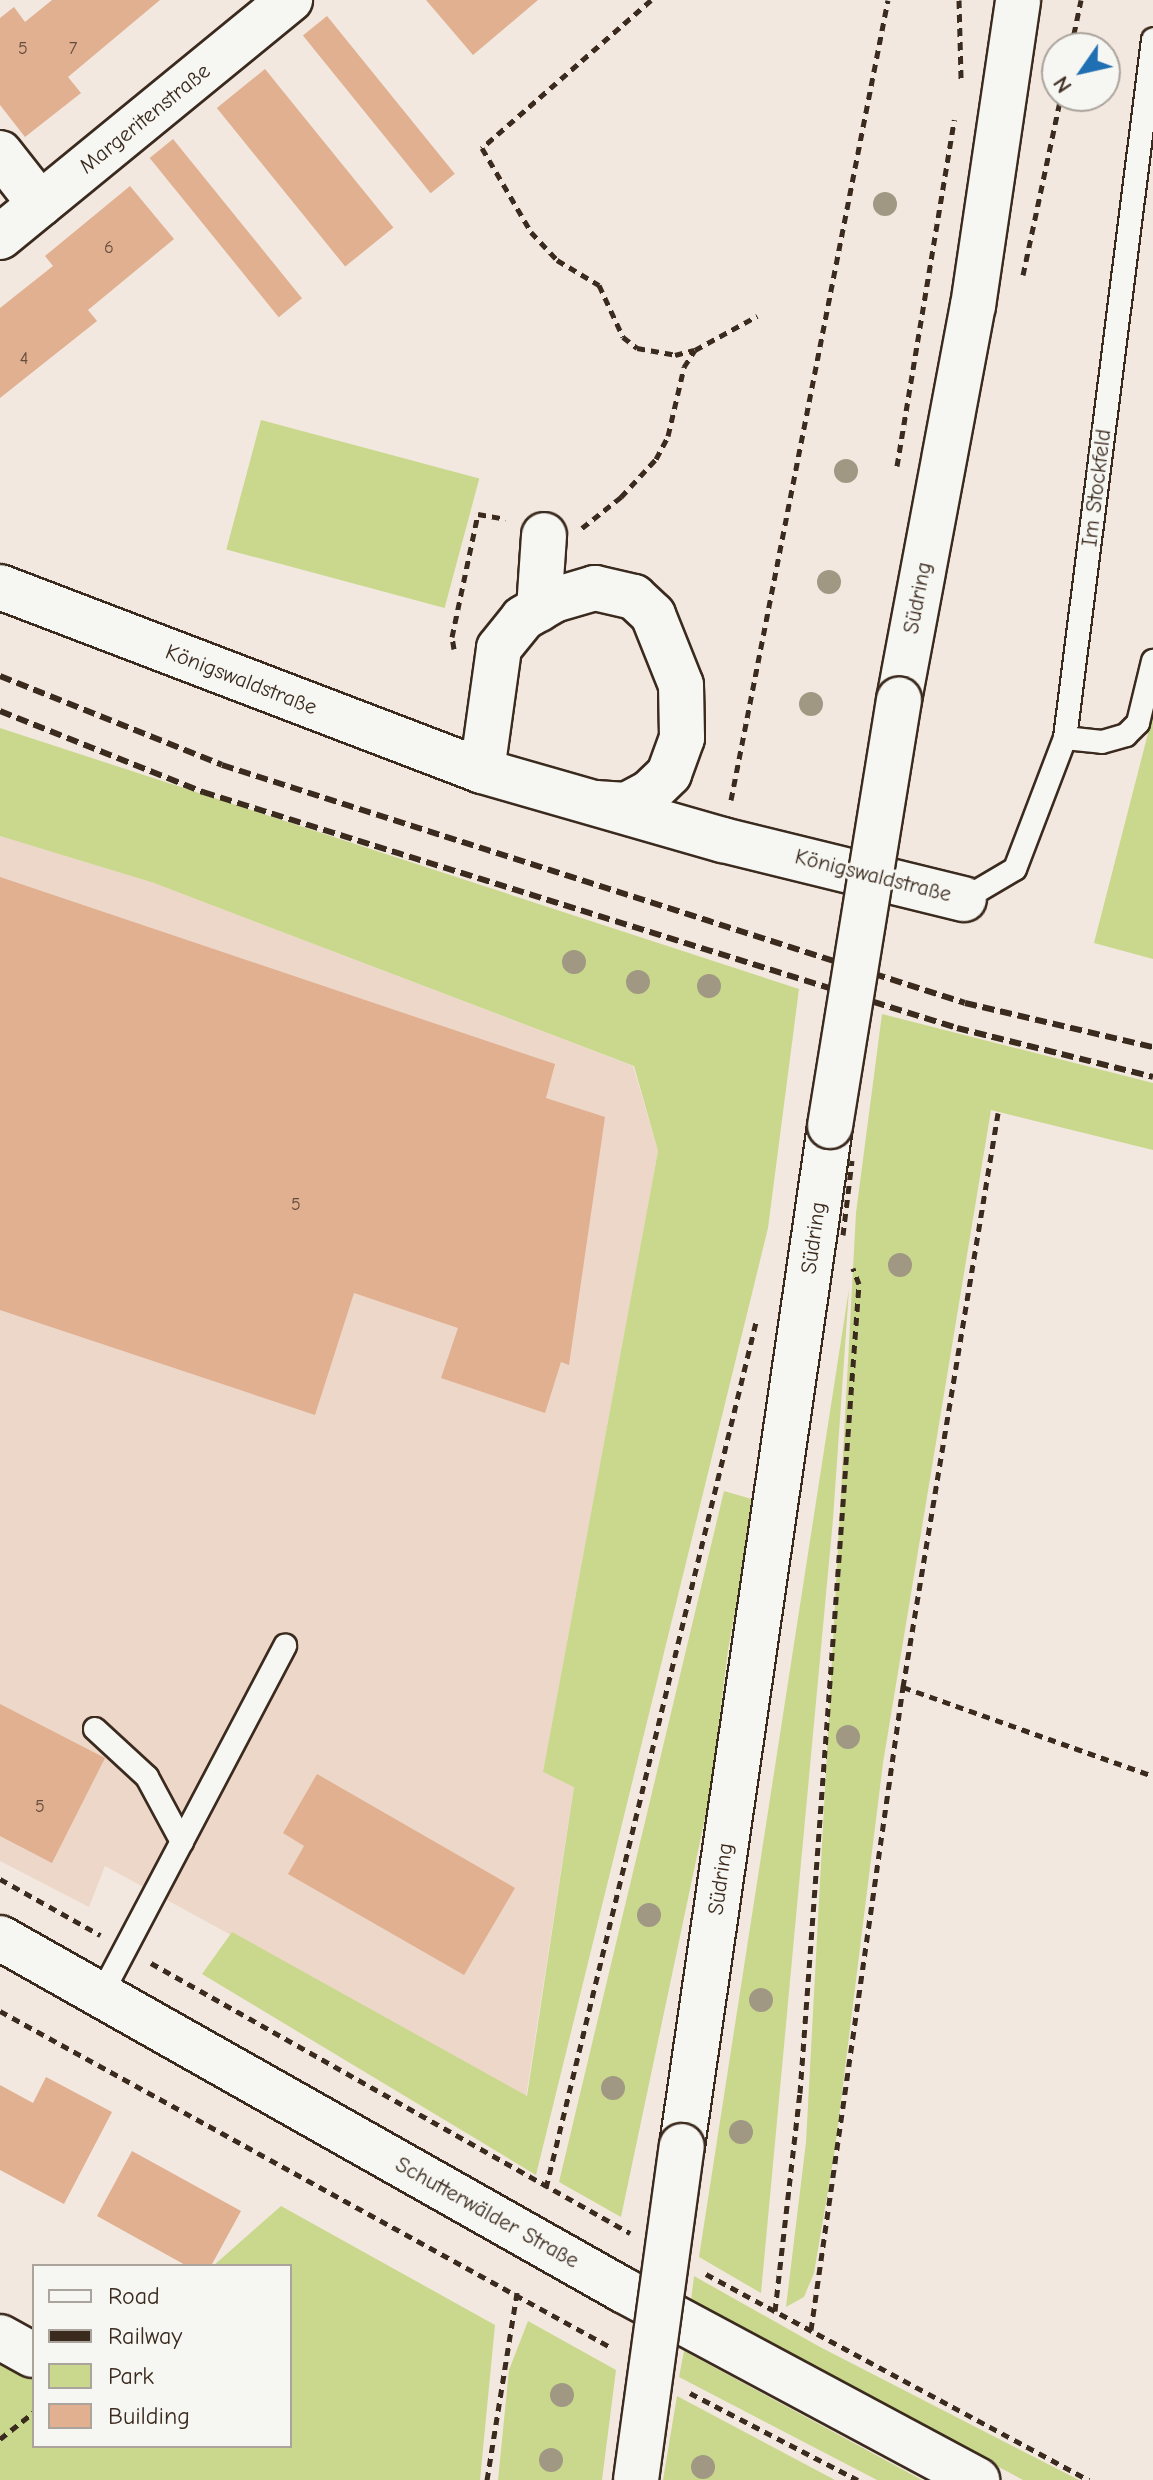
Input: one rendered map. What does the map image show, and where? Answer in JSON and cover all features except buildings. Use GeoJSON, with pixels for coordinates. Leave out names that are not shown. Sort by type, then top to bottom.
{"type":"FeatureCollection","features":[{"type":"Feature","properties":{"kind":"street","name":"Margeritenstraße"},"geometry":{"type":"LineString","coordinates":[[0,237],[290,0]]}},
{"type":"Feature","properties":{"kind":"street","name":"Südring"},"geometry":{"type":"LineString","coordinates":[[636,2480],[830,1126],[899,700],[973,306],[1018,0]]}},
{"type":"Feature","properties":{"kind":"street"},"geometry":{"type":"LineString","coordinates":[[0,153],[40,204]]}},
{"type":"Feature","properties":{"kind":"street"},"geometry":{"type":"LineString","coordinates":[[539,609],[544,535]]}},
{"type":"Feature","properties":{"kind":"street","name":"Königswaldstraße"},"geometry":{"type":"LineString","coordinates":[[0,587],[482,771],[723,840],[964,899]]}},
{"type":"Feature","properties":{"kind":"street","name":"Königswaldstraße"},"geometry":{"type":"LineString","coordinates":[[482,771],[499,648],[523,618],[595,588],[634,597],[653,615],[681,685],[682,738],[669,774],[649,793],[626,805],[596,803]]}},
{"type":"Feature","properties":{"kind":"street","name":"Schutterwälder Straße"},"geometry":{"type":"LineString","coordinates":[[0,1938],[623,2290],[977,2480]]}},
{"type":"Feature","properties":{"kind":"lane","name":"Im Stockfeld"},"geometry":{"type":"LineString","coordinates":[[964,899],[1015,869],[1065,738],[1153,40]]}},
{"type":"Feature","properties":{"kind":"lane"},"geometry":{"type":"LineString","coordinates":[[1065,738],[1102,742],[1126,735],[1138,723],[1153,661]]}},
{"type":"Feature","properties":{"kind":"lane"},"geometry":{"type":"LineString","coordinates":[[101,1995],[285,1646]]}},
{"type":"Feature","properties":{"kind":"lane"},"geometry":{"type":"LineString","coordinates":[[95,1729],[147,1777],[182,1842]]}},
{"type":"Feature","properties":{"kind":"path"},"geometry":{"type":"LineString","coordinates":[[651,0],[482,148],[531,232],[557,260],[599,285],[623,337],[637,348],[675,355],[695,350]]}},
{"type":"Feature","properties":{"kind":"path"},"geometry":{"type":"LineString","coordinates":[[723,840],[888,0]]}},
{"type":"Feature","properties":{"kind":"path"},"geometry":{"type":"LineString","coordinates":[[958,95],[959,0]]}},
{"type":"Feature","properties":{"kind":"path"},"geometry":{"type":"LineString","coordinates":[[1074,32],[1081,0]]}},
{"type":"Feature","properties":{"kind":"path"},"geometry":{"type":"LineString","coordinates":[[894,481],[956,111]]}},
{"type":"Feature","properties":{"kind":"path"},"geometry":{"type":"LineString","coordinates":[[811,2330],[903,1687],[998,1113]]}},
{"type":"Feature","properties":{"kind":"path"},"geometry":{"type":"LineString","coordinates":[[843,1235],[847,1248]]}},
{"type":"Feature","properties":{"kind":"path"},"geometry":{"type":"LineString","coordinates":[[775,2311],[800,2093],[859,1284],[851,1260]]}},
{"type":"Feature","properties":{"kind":"path"},"geometry":{"type":"LineString","coordinates":[[546,2188],[760,1306]]}},
{"type":"Feature","properties":{"kind":"path"},"geometry":{"type":"LineString","coordinates":[[903,1687],[1153,1776]]}},
{"type":"Feature","properties":{"kind":"path"},"geometry":{"type":"LineString","coordinates":[[0,1879],[640,2238]]}},
{"type":"Feature","properties":{"kind":"path"},"geometry":{"type":"LineString","coordinates":[[0,2011],[517,2292],[487,2480]]}},
{"type":"Feature","properties":{"kind":"path"},"geometry":{"type":"LineString","coordinates":[[694,2267],[1089,2480]]}},
{"type":"Feature","properties":{"kind":"path"},"geometry":{"type":"LineString","coordinates":[[0,2439],[32,2414]]}},
{"type":"Feature","properties":{"kind":"shaded area"},"geometry":{"type":"Polygon","coordinates":[[[0,836],[154,883],[633,1066],[658,1151],[543,1772],[574,1786],[526,2097],[105,1866],[89,1907],[0,1861],[0,836]]]}},
{"type":"Feature","properties":{"kind":"green space"},"geometry":{"type":"Polygon","coordinates":[[[261,420],[479,478],[445,608],[226,549],[261,420]]]}},
{"type":"Feature","properties":{"kind":"green space"},"geometry":{"type":"Polygon","coordinates":[[[1153,714],[1153,959],[1094,943],[1153,714]]]}},
{"type":"Feature","properties":{"kind":"green space"},"geometry":{"type":"Polygon","coordinates":[[[0,728],[799,989],[768,1228],[536,2175],[202,1974],[232,1932],[527,2096],[574,1787],[543,1772],[658,1151],[634,1066],[154,883],[0,836],[0,728]]]}},
{"type":"Feature","properties":{"kind":"green space"},"geometry":{"type":"Polygon","coordinates":[[[882,1014],[1153,1083],[1153,1150],[991,1110],[883,1763],[835,2149],[814,2273],[804,2297],[786,2307],[806,2142],[856,1213],[882,1014]]]}},
{"type":"Feature","properties":{"kind":"green space"},"geometry":{"type":"Polygon","coordinates":[[[849,1289],[833,1519],[761,2293],[699,2257],[849,1289]]]}},
{"type":"Feature","properties":{"kind":"green space"},"geometry":{"type":"Polygon","coordinates":[[[724,1491],[755,1500],[728,1650],[710,1794],[621,2217],[559,2182],[724,1491]]]}},
{"type":"Feature","properties":{"kind":"green space"},"geometry":{"type":"Polygon","coordinates":[[[281,2206],[495,2325],[480,2480],[0,2480],[0,2325],[32,2343],[32,2448],[292,2448],[292,2264],[215,2264],[281,2206]]]}},
{"type":"Feature","properties":{"kind":"green space"},"geometry":{"type":"Polygon","coordinates":[[[694,2276],[820,2347],[1079,2480],[1023,2480],[691,2301],[694,2276]]]}},
{"type":"Feature","properties":{"kind":"green space"},"geometry":{"type":"Polygon","coordinates":[[[528,2321],[616,2370],[602,2480],[498,2480],[509,2370],[528,2321]]]}},
{"type":"Feature","properties":{"kind":"green space"},"geometry":{"type":"Polygon","coordinates":[[[684,2351],[922,2480],[877,2480],[679,2377],[684,2351]]]}},
{"type":"Feature","properties":{"kind":"green space"},"geometry":{"type":"Polygon","coordinates":[[[677,2396],[835,2480],[663,2480],[677,2396]]]}},
{"type":"Feature","properties":{"kind":"railway"},"geometry":{"type":"LineString","coordinates":[[0,676],[222,765],[965,1003],[1153,1047]]}},
{"type":"Feature","properties":{"kind":"railway"},"geometry":{"type":"LineString","coordinates":[[0,711],[203,792],[957,1028],[1153,1077]]}}]}
